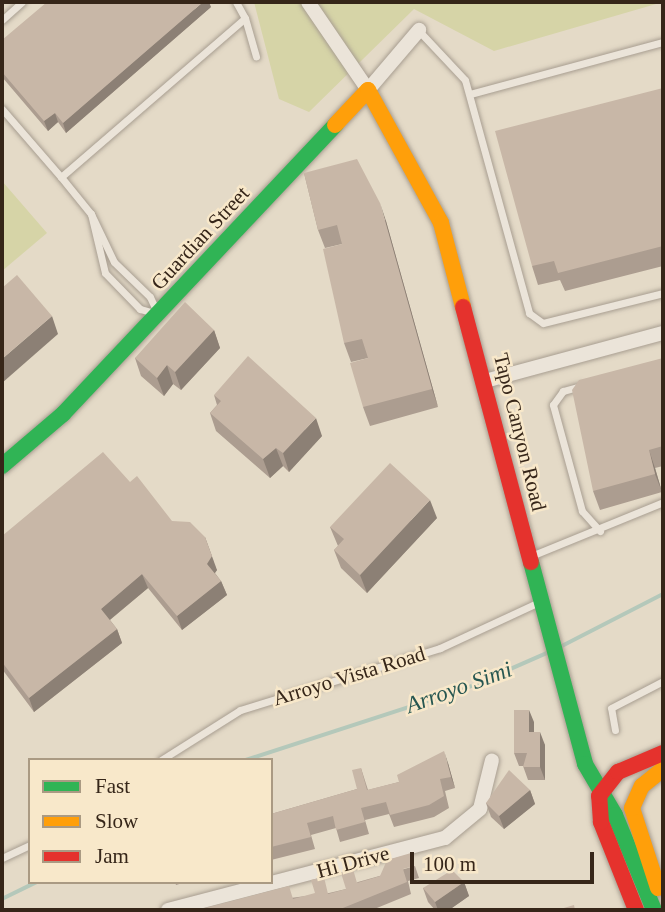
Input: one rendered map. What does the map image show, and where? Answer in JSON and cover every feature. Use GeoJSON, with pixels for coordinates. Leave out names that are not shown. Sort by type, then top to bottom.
{"type":"FeatureCollection","features":[{"type":"Feature","properties":{"kind":"street"},"geometry":{"type":"LineString","coordinates":[[308,2],[368,90]]}},
{"type":"Feature","properties":{"kind":"street","name":"Guardian Street"},"geometry":{"type":"LineString","coordinates":[[2,466],[63,414],[368,90],[419,30]]}},
{"type":"Feature","properties":{"kind":"street","name":"Tapo Canyon Road"},"geometry":{"type":"LineString","coordinates":[[368,90],[441,223],[485,380],[564,688],[599,796],[601,822],[636,910]]}},
{"type":"Feature","properties":{"kind":"street"},"geometry":{"type":"LineString","coordinates":[[485,380],[663,333]]}},
{"type":"Feature","properties":{"kind":"street"},"geometry":{"type":"LineString","coordinates":[[599,796],[618,772],[663,753]]}},
{"type":"Feature","properties":{"kind":"street","name":"Hi Drive"},"geometry":{"type":"LineString","coordinates":[[273,883],[445,838],[480,808],[492,760]]}},
{"type":"Feature","properties":{"kind":"street"},"geometry":{"type":"LineString","coordinates":[[599,796],[663,768]]}},
{"type":"Feature","properties":{"kind":"street"},"geometry":{"type":"LineString","coordinates":[[663,768],[642,786],[632,808],[663,902]]}},
{"type":"Feature","properties":{"kind":"street","name":"Tapo Canyon Road"},"geometry":{"type":"LineString","coordinates":[[599,796],[615,815],[654,910]]}},
{"type":"Feature","properties":{"kind":"street","name":"Hi Drive"},"geometry":{"type":"LineString","coordinates":[[168,910],[268,884]]}},
{"type":"Feature","properties":{"kind":"lane"},"geometry":{"type":"LineString","coordinates":[[2,19],[22,2]]}},
{"type":"Feature","properties":{"kind":"lane"},"geometry":{"type":"LineString","coordinates":[[236,2],[245,18],[256,56]]}},
{"type":"Feature","properties":{"kind":"lane"},"geometry":{"type":"LineString","coordinates":[[61,177],[245,18]]}},
{"type":"Feature","properties":{"kind":"lane"},"geometry":{"type":"LineString","coordinates":[[419,30],[458,66],[470,94],[529,313],[543,323],[663,293]]}},
{"type":"Feature","properties":{"kind":"lane"},"geometry":{"type":"LineString","coordinates":[[470,94],[663,42]]}},
{"type":"Feature","properties":{"kind":"lane"},"geometry":{"type":"LineString","coordinates":[[2,109],[91,214],[114,262],[150,297],[158,314]]}},
{"type":"Feature","properties":{"kind":"lane"},"geometry":{"type":"LineString","coordinates":[[91,214],[105,273],[140,309],[158,314]]}},
{"type":"Feature","properties":{"kind":"lane"},"geometry":{"type":"LineString","coordinates":[[588,384],[563,391],[553,405],[582,511],[600,531]]}},
{"type":"Feature","properties":{"kind":"lane"},"geometry":{"type":"LineString","coordinates":[[529,556],[600,531],[663,502]]}},
{"type":"Feature","properties":{"kind":"lane","name":"Arroyo Vista Road"},"geometry":{"type":"LineString","coordinates":[[164,758],[240,710],[440,648],[543,608]]}},
{"type":"Feature","properties":{"kind":"lane"},"geometry":{"type":"LineString","coordinates":[[615,730],[611,708],[663,681]]}},
{"type":"Feature","properties":{"kind":"lane"},"geometry":{"type":"LineString","coordinates":[[2,858],[28,846]]}},
{"type":"Feature","properties":{"kind":"shaded area"},"geometry":{"type":"Polygon","coordinates":[[[254,2],[663,2],[494,51],[414,9],[309,112],[279,99],[254,2]]]}},
{"type":"Feature","properties":{"kind":"shaded area"},"geometry":{"type":"Polygon","coordinates":[[[2,181],[47,233],[2,271],[2,181]]]}},
{"type":"Feature","properties":{"kind":"building"},"geometry":{"type":"Polygon","coordinates":[[[47,2],[203,2],[63,123],[55,113],[44,121],[2,72],[2,40],[47,2]]]}},
{"type":"Feature","properties":{"kind":"building"},"geometry":{"type":"Polygon","coordinates":[[[663,88],[663,246],[558,273],[554,261],[532,266],[495,131],[663,88]]]}},
{"type":"Feature","properties":{"kind":"building"},"geometry":{"type":"Polygon","coordinates":[[[357,159],[380,203],[432,389],[363,407],[350,363],[368,358],[362,339],[344,343],[323,249],[342,244],[337,225],[318,230],[304,173],[357,159]]]}},
{"type":"Feature","properties":{"kind":"building"},"geometry":{"type":"Polygon","coordinates":[[[17,275],[52,316],[2,359],[2,288],[17,275]]]}},
{"type":"Feature","properties":{"kind":"building"},"geometry":{"type":"Polygon","coordinates":[[[185,302],[214,330],[175,372],[167,365],[157,378],[135,358],[185,302]]]}},
{"type":"Feature","properties":{"kind":"building"},"geometry":{"type":"Polygon","coordinates":[[[248,356],[316,418],[283,453],[276,448],[263,459],[210,413],[221,401],[214,395],[248,356]]]}},
{"type":"Feature","properties":{"kind":"building"},"geometry":{"type":"Polygon","coordinates":[[[663,358],[663,446],[649,450],[655,474],[593,491],[572,390],[579,380],[663,358]]]}},
{"type":"Feature","properties":{"kind":"building"},"geometry":{"type":"Polygon","coordinates":[[[103,452],[130,482],[137,476],[172,521],[190,522],[205,537],[212,556],[207,564],[221,581],[177,616],[142,574],[101,609],[117,629],[29,698],[2,662],[2,536],[103,452]]]}},
{"type":"Feature","properties":{"kind":"building"},"geometry":{"type":"Polygon","coordinates":[[[390,463],[430,500],[360,575],[334,550],[344,539],[330,527],[390,463]]]}},
{"type":"Feature","properties":{"kind":"building"},"geometry":{"type":"Polygon","coordinates":[[[514,710],[529,710],[529,732],[540,732],[540,767],[523,767],[527,753],[514,753],[514,710]]]}},
{"type":"Feature","properties":{"kind":"building"},"geometry":{"type":"Polygon","coordinates":[[[444,751],[451,777],[440,779],[444,796],[429,805],[390,815],[386,802],[361,808],[365,822],[336,830],[333,816],[307,823],[311,837],[273,846],[273,813],[357,789],[352,770],[361,768],[367,790],[399,782],[397,775],[444,751]]]}},
{"type":"Feature","properties":{"kind":"building"},"geometry":{"type":"Polygon","coordinates":[[[509,770],[530,790],[499,816],[486,803],[509,770]]]}},
{"type":"Feature","properties":{"kind":"building"},"geometry":{"type":"Polygon","coordinates":[[[411,853],[414,866],[403,869],[407,882],[338,910],[198,910],[289,886],[293,899],[315,893],[311,880],[324,877],[328,894],[346,889],[341,873],[353,869],[357,883],[380,876],[387,860],[411,853]]]}},
{"type":"Feature","properties":{"kind":"building"},"geometry":{"type":"Polygon","coordinates":[[[452,870],[464,882],[435,902],[423,888],[452,870]]]}},
{"type":"Feature","properties":{"kind":"building"},"geometry":{"type":"Polygon","coordinates":[[[574,905],[575,910],[557,910],[574,905]]]}},
{"type":"Feature","properties":{"kind":"waterway","name":"Arroyo Simi"},"geometry":{"type":"LineString","coordinates":[[560,647],[663,594]]}},
{"type":"Feature","properties":{"kind":"waterway","name":"Arroyo Simi"},"geometry":{"type":"LineString","coordinates":[[252,758],[467,688],[547,653]]}},
{"type":"Feature","properties":{"kind":"waterway","name":"Arroyo Simi"},"geometry":{"type":"LineString","coordinates":[[2,899],[33,884]]}},
{"type":"Feature","properties":{"kind":"traffic: fast"},"geometry":{"type":"LineString","coordinates":[[2,466],[63,414],[335,125]]}},
{"type":"Feature","properties":{"kind":"traffic: fast"},"geometry":{"type":"LineString","coordinates":[[531,562],[585,764],[615,815],[654,910]]}},
{"type":"Feature","properties":{"kind":"traffic: slow"},"geometry":{"type":"LineString","coordinates":[[335,125],[368,90],[441,223],[463,307]]}},
{"type":"Feature","properties":{"kind":"traffic: slow"},"geometry":{"type":"LineString","coordinates":[[658,888],[632,808],[642,786],[663,769]]}},
{"type":"Feature","properties":{"kind":"traffic: jam"},"geometry":{"type":"LineString","coordinates":[[463,307],[531,562]]}},
{"type":"Feature","properties":{"kind":"traffic: jam"},"geometry":{"type":"LineString","coordinates":[[636,910],[601,822],[599,796],[618,772],[663,753]]}}]}
